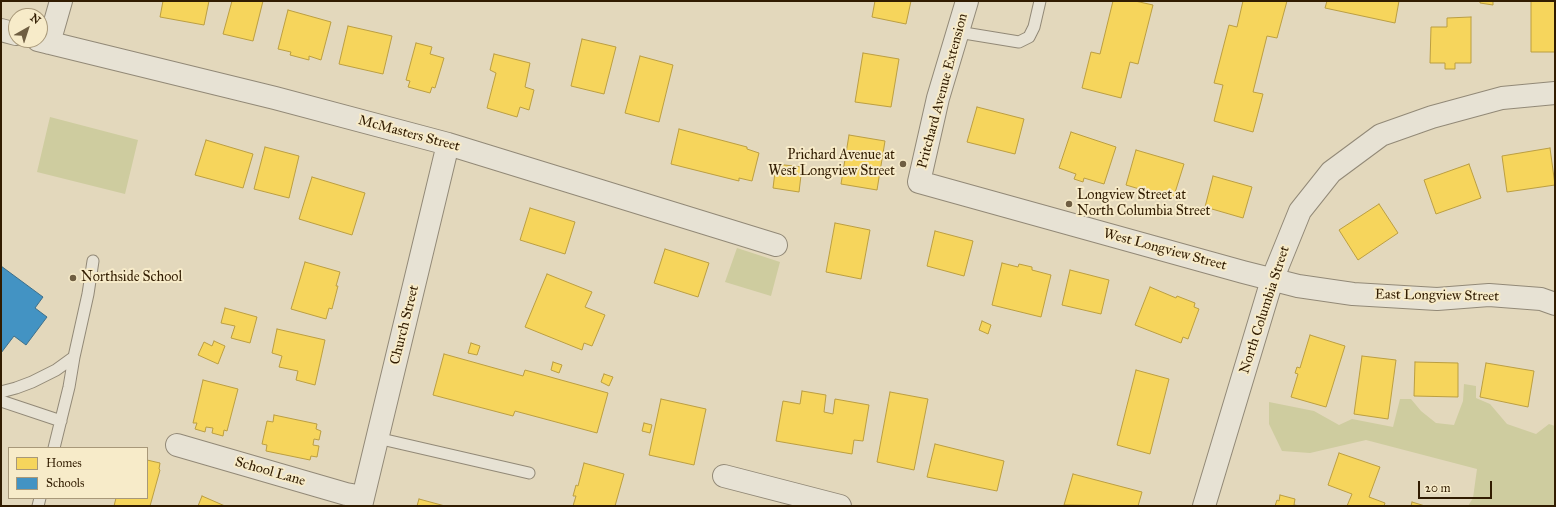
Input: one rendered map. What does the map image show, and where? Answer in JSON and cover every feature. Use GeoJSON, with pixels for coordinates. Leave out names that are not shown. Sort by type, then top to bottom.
{"type":"FeatureCollection","features":[{"type":"Feature","properties":{"kind":"street"},"geometry":{"type":"LineString","coordinates":[[48,32],[61,1]]}},
{"type":"Feature","properties":{"kind":"street","name":"Pritchard Avenue Extension"},"geometry":{"type":"LineString","coordinates":[[919,182],[938,98],[967,1]]}},
{"type":"Feature","properties":{"kind":"street","name":"McMasters Street"},"geometry":{"type":"LineString","coordinates":[[48,42],[275,98],[448,144],[776,245]]}},
{"type":"Feature","properties":{"kind":"street","name":"North Columbia Street"},"geometry":{"type":"LineString","coordinates":[[1204,506],[1272,280],[1300,211],[1331,172],[1381,135],[1432,117],[1502,98],[1555,93]]}},
{"type":"Feature","properties":{"kind":"street","name":"Church Street"},"geometry":{"type":"LineString","coordinates":[[362,501],[448,144]]}},
{"type":"Feature","properties":{"kind":"street","name":"West Longview Street"},"geometry":{"type":"LineString","coordinates":[[919,182],[1272,280]]}},
{"type":"Feature","properties":{"kind":"street","name":"East Longview Street"},"geometry":{"type":"LineString","coordinates":[[1272,280],[1298,286],[1353,294],[1437,299],[1489,295],[1541,299],[1555,304]]}},
{"type":"Feature","properties":{"kind":"street","name":"School Lane"},"geometry":{"type":"LineString","coordinates":[[177,445],[346,494],[362,501]]}},
{"type":"Feature","properties":{"kind":"street"},"geometry":{"type":"LineString","coordinates":[[724,476],[840,506]]}},
{"type":"Feature","properties":{"kind":"lane"},"geometry":{"type":"LineString","coordinates":[[958,32],[1019,42],[1029,36],[1034,27],[1040,1]]}},
{"type":"Feature","properties":{"kind":"lane"},"geometry":{"type":"LineString","coordinates":[[54,447],[69,387],[88,294],[93,261]]}},
{"type":"Feature","properties":{"kind":"lane"},"geometry":{"type":"LineString","coordinates":[[1,392],[32,382],[56,370],[74,357]]}},
{"type":"Feature","properties":{"kind":"lane"},"geometry":{"type":"LineString","coordinates":[[1,401],[61,421]]}},
{"type":"Feature","properties":{"kind":"lane"},"geometry":{"type":"LineString","coordinates":[[377,438],[529,473]]}},
{"type":"Feature","properties":{"kind":"shaded area"},"geometry":{"type":"Polygon","coordinates":[[[50,117],[138,140],[125,194],[37,172],[50,117]]]}},
{"type":"Feature","properties":{"kind":"shaded area"},"geometry":{"type":"Polygon","coordinates":[[[737,248],[780,262],[771,296],[725,282],[737,248]]]}},
{"type":"Feature","properties":{"kind":"shaded area"},"geometry":{"type":"Polygon","coordinates":[[[1464,384],[1476,386],[1476,398],[1490,404],[1507,424],[1536,434],[1549,424],[1555,426],[1555,506],[1468,506],[1473,498],[1477,469],[1366,440],[1310,453],[1282,451],[1269,424],[1269,402],[1314,411],[1339,425],[1352,419],[1393,427],[1400,399],[1411,399],[1421,411],[1436,423],[1454,425],[1463,401],[1464,384]]]}},
{"type":"Feature","properties":{"kind":"building: Homes"},"geometry":{"type":"Polygon","coordinates":[[[163,1],[209,1],[204,25],[160,17],[163,1]]]}},
{"type":"Feature","properties":{"kind":"building: Homes"},"geometry":{"type":"Polygon","coordinates":[[[232,1],[263,1],[253,41],[223,34],[232,1]]]}},
{"type":"Feature","properties":{"kind":"building: Homes"},"geometry":{"type":"Polygon","coordinates":[[[875,1],[911,1],[906,24],[872,17],[875,1]]]}},
{"type":"Feature","properties":{"kind":"building: Homes"},"geometry":{"type":"Polygon","coordinates":[[[1113,1],[1135,1],[1153,5],[1138,64],[1130,62],[1121,98],[1082,88],[1091,52],[1100,54],[1113,1]]]}},
{"type":"Feature","properties":{"kind":"building: Homes"},"geometry":{"type":"Polygon","coordinates":[[[1243,1],[1287,1],[1277,38],[1267,36],[1253,92],[1263,94],[1253,132],[1214,121],[1223,85],[1214,83],[1229,25],[1237,27],[1243,1]]]}},
{"type":"Feature","properties":{"kind":"building: Homes"},"geometry":{"type":"Polygon","coordinates":[[[1327,1],[1399,1],[1395,23],[1325,8],[1327,1]]]}},
{"type":"Feature","properties":{"kind":"building: Homes"},"geometry":{"type":"Polygon","coordinates":[[[1480,1],[1493,1],[1493,5],[1480,3],[1480,1]]]}},
{"type":"Feature","properties":{"kind":"building: Homes"},"geometry":{"type":"Polygon","coordinates":[[[1531,1],[1555,1],[1555,52],[1531,52],[1531,1]]]}},
{"type":"Feature","properties":{"kind":"building: Homes"},"geometry":{"type":"Polygon","coordinates":[[[288,10],[331,22],[321,60],[309,56],[309,60],[290,55],[291,52],[278,49],[288,10]]]}},
{"type":"Feature","properties":{"kind":"building: Homes"},"geometry":{"type":"Polygon","coordinates":[[[1471,17],[1471,63],[1455,63],[1455,69],[1445,69],[1445,63],[1430,63],[1431,27],[1447,27],[1447,18],[1471,17]]]}},
{"type":"Feature","properties":{"kind":"building: Homes"},"geometry":{"type":"Polygon","coordinates":[[[348,26],[392,36],[383,74],[339,64],[348,26]]]}},
{"type":"Feature","properties":{"kind":"building: Homes"},"geometry":{"type":"Polygon","coordinates":[[[582,39],[616,47],[604,94],[571,86],[582,39]]]}},
{"type":"Feature","properties":{"kind":"building: Homes"},"geometry":{"type":"Polygon","coordinates":[[[416,43],[432,47],[430,54],[444,58],[435,88],[432,87],[430,93],[408,87],[410,81],[406,80],[416,43]]]}},
{"type":"Feature","properties":{"kind":"building: Homes"},"geometry":{"type":"Polygon","coordinates":[[[863,53],[899,59],[891,107],[855,102],[863,53]]]}},
{"type":"Feature","properties":{"kind":"building: Homes"},"geometry":{"type":"Polygon","coordinates":[[[494,54],[530,63],[525,87],[534,90],[529,110],[520,107],[517,117],[487,108],[496,73],[490,70],[494,54]]]}},
{"type":"Feature","properties":{"kind":"building: Homes"},"geometry":{"type":"Polygon","coordinates":[[[640,56],[673,65],[659,122],[625,113],[640,56]]]}},
{"type":"Feature","properties":{"kind":"building: Homes"},"geometry":{"type":"Polygon","coordinates":[[[977,107],[1024,119],[1015,154],[967,142],[977,107]]]}},
{"type":"Feature","properties":{"kind":"building: Homes"},"geometry":{"type":"Polygon","coordinates":[[[679,129],[747,147],[747,149],[759,153],[752,181],[739,178],[739,181],[671,164],[679,129]]]}},
{"type":"Feature","properties":{"kind":"building: Homes"},"geometry":{"type":"Polygon","coordinates":[[[1071,132],[1116,147],[1104,184],[1084,178],[1083,182],[1074,179],[1076,174],[1059,168],[1071,132]]]}},
{"type":"Feature","properties":{"kind":"building: Homes"},"geometry":{"type":"Polygon","coordinates":[[[849,135],[885,141],[877,190],[841,184],[849,135]]]}},
{"type":"Feature","properties":{"kind":"building: Homes"},"geometry":{"type":"Polygon","coordinates":[[[206,140],[253,154],[243,188],[195,175],[206,140]]]}},
{"type":"Feature","properties":{"kind":"building: Homes"},"geometry":{"type":"Polygon","coordinates":[[[265,147],[299,156],[289,198],[254,189],[265,147]]]}},
{"type":"Feature","properties":{"kind":"building: Homes"},"geometry":{"type":"Polygon","coordinates":[[[1550,148],[1555,185],[1507,192],[1502,156],[1550,148]]]}},
{"type":"Feature","properties":{"kind":"building: Homes"},"geometry":{"type":"Polygon","coordinates":[[[1136,150],[1184,164],[1173,199],[1126,185],[1136,150]]]}},
{"type":"Feature","properties":{"kind":"building: Homes"},"geometry":{"type":"Polygon","coordinates":[[[776,164],[802,167],[799,192],[773,188],[776,164]]]}},
{"type":"Feature","properties":{"kind":"building: Homes"},"geometry":{"type":"Polygon","coordinates":[[[1469,164],[1481,198],[1436,214],[1424,180],[1469,164]]]}},
{"type":"Feature","properties":{"kind":"building: Homes"},"geometry":{"type":"Polygon","coordinates":[[[1213,176],[1252,187],[1243,218],[1205,207],[1213,176]]]}},
{"type":"Feature","properties":{"kind":"building: Homes"},"geometry":{"type":"Polygon","coordinates":[[[312,177],[365,193],[352,235],[299,219],[312,177]]]}},
{"type":"Feature","properties":{"kind":"building: Homes"},"geometry":{"type":"Polygon","coordinates":[[[1379,204],[1398,233],[1358,260],[1339,230],[1379,204]]]}},
{"type":"Feature","properties":{"kind":"building: Homes"},"geometry":{"type":"Polygon","coordinates":[[[530,208],[575,222],[565,254],[520,240],[530,208]]]}},
{"type":"Feature","properties":{"kind":"building: Homes"},"geometry":{"type":"Polygon","coordinates":[[[835,223],[870,230],[861,279],[826,272],[835,223]]]}},
{"type":"Feature","properties":{"kind":"building: Homes"},"geometry":{"type":"Polygon","coordinates":[[[935,231],[973,241],[964,276],[927,266],[935,231]]]}},
{"type":"Feature","properties":{"kind":"building: Homes"},"geometry":{"type":"Polygon","coordinates":[[[665,249],[709,263],[698,297],[654,283],[665,249]]]}},
{"type":"Feature","properties":{"kind":"building: Homes"},"geometry":{"type":"Polygon","coordinates":[[[305,262],[340,272],[332,309],[329,308],[326,319],[291,309],[305,262]]]}},
{"type":"Feature","properties":{"kind":"building: Homes"},"geometry":{"type":"Polygon","coordinates":[[[1002,263],[1018,267],[1019,264],[1032,267],[1032,270],[1051,275],[1041,317],[992,305],[1002,263]]]}},
{"type":"Feature","properties":{"kind":"building: Homes"},"geometry":{"type":"Polygon","coordinates":[[[1070,270],[1109,280],[1101,314],[1062,305],[1070,270]]]}},
{"type":"Feature","properties":{"kind":"building: Homes"},"geometry":{"type":"Polygon","coordinates":[[[547,274],[592,292],[585,307],[605,315],[592,346],[584,343],[582,350],[525,327],[547,274]]]}},
{"type":"Feature","properties":{"kind":"building: Homes"},"geometry":{"type":"Polygon","coordinates":[[[1150,287],[1176,298],[1177,296],[1195,303],[1194,307],[1199,309],[1188,339],[1183,337],[1181,343],[1135,325],[1150,287]]]}},
{"type":"Feature","properties":{"kind":"building: Homes"},"geometry":{"type":"Polygon","coordinates":[[[225,308],[257,317],[250,343],[231,338],[235,326],[221,323],[225,308]]]}},
{"type":"Feature","properties":{"kind":"building: Homes"},"geometry":{"type":"Polygon","coordinates":[[[982,321],[991,325],[988,334],[979,330],[982,321]]]}},
{"type":"Feature","properties":{"kind":"building: Homes"},"geometry":{"type":"Polygon","coordinates":[[[277,329],[325,340],[315,385],[296,380],[298,371],[279,367],[282,356],[272,353],[277,329]]]}},
{"type":"Feature","properties":{"kind":"building: Homes"},"geometry":{"type":"Polygon","coordinates":[[[1310,335],[1345,346],[1326,407],[1291,397],[1298,374],[1295,373],[1297,367],[1300,368],[1310,335]]]}},
{"type":"Feature","properties":{"kind":"building: Homes"},"geometry":{"type":"Polygon","coordinates":[[[214,341],[225,346],[218,364],[198,355],[204,342],[212,346],[214,341]]]}},
{"type":"Feature","properties":{"kind":"building: Homes"},"geometry":{"type":"Polygon","coordinates":[[[471,343],[480,346],[477,355],[468,353],[471,343]]]}},
{"type":"Feature","properties":{"kind":"building: Homes"},"geometry":{"type":"Polygon","coordinates":[[[444,354],[523,376],[525,370],[608,393],[597,433],[515,411],[513,416],[433,395],[444,354]]]}},
{"type":"Feature","properties":{"kind":"building: Homes"},"geometry":{"type":"Polygon","coordinates":[[[1362,356],[1396,360],[1388,419],[1354,414],[1362,356]]]}},
{"type":"Feature","properties":{"kind":"building: Homes"},"geometry":{"type":"Polygon","coordinates":[[[553,362],[562,365],[559,373],[551,370],[553,362]]]}},
{"type":"Feature","properties":{"kind":"building: Homes"},"geometry":{"type":"Polygon","coordinates":[[[1415,362],[1458,363],[1458,397],[1414,396],[1415,362]]]}},
{"type":"Feature","properties":{"kind":"building: Homes"},"geometry":{"type":"Polygon","coordinates":[[[1486,363],[1534,371],[1528,407],[1480,397],[1486,363]]]}},
{"type":"Feature","properties":{"kind":"building: Homes"},"geometry":{"type":"Polygon","coordinates":[[[1136,370],[1169,379],[1150,454],[1117,445],[1136,370]]]}},
{"type":"Feature","properties":{"kind":"building: Homes"},"geometry":{"type":"Polygon","coordinates":[[[604,374],[613,377],[609,386],[601,382],[604,374]]]}},
{"type":"Feature","properties":{"kind":"building: Homes"},"geometry":{"type":"Polygon","coordinates":[[[203,380],[238,389],[227,431],[224,430],[223,436],[212,433],[213,428],[206,427],[205,432],[195,429],[197,423],[193,423],[203,380]]]}},
{"type":"Feature","properties":{"kind":"building: Homes"},"geometry":{"type":"Polygon","coordinates":[[[802,391],[826,395],[824,412],[833,414],[835,399],[869,405],[863,441],[854,440],[852,454],[776,441],[783,401],[800,404],[802,391]]]}},
{"type":"Feature","properties":{"kind":"building: Homes"},"geometry":{"type":"Polygon","coordinates":[[[890,392],[928,399],[914,470],[877,462],[890,392]]]}},
{"type":"Feature","properties":{"kind":"building: Homes"},"geometry":{"type":"Polygon","coordinates":[[[661,399],[706,409],[694,465],[649,455],[661,399]]]}},
{"type":"Feature","properties":{"kind":"building: Homes"},"geometry":{"type":"Polygon","coordinates":[[[274,415],[317,424],[316,429],[321,431],[319,440],[314,439],[313,445],[319,446],[317,457],[311,456],[310,460],[266,451],[267,445],[262,444],[267,421],[273,422],[274,415]]]}},
{"type":"Feature","properties":{"kind":"building: Homes"},"geometry":{"type":"Polygon","coordinates":[[[644,423],[652,425],[650,433],[642,431],[644,423]]]}},
{"type":"Feature","properties":{"kind":"building: Homes"},"geometry":{"type":"Polygon","coordinates":[[[935,444],[1004,461],[997,491],[927,477],[935,444]]]}},
{"type":"Feature","properties":{"kind":"building: Homes"},"geometry":{"type":"Polygon","coordinates":[[[1339,453],[1380,467],[1369,497],[1385,503],[1384,506],[1347,506],[1352,494],[1328,485],[1339,453]]]}},
{"type":"Feature","properties":{"kind":"building: Homes"},"geometry":{"type":"Polygon","coordinates":[[[148,460],[160,463],[160,470],[150,506],[114,506],[116,499],[148,499],[148,460]]]}},
{"type":"Feature","properties":{"kind":"building: Homes"},"geometry":{"type":"Polygon","coordinates":[[[584,463],[624,474],[615,506],[573,506],[576,496],[573,496],[576,485],[578,486],[584,463]]]}},
{"type":"Feature","properties":{"kind":"building: Homes"},"geometry":{"type":"Polygon","coordinates":[[[1073,474],[1142,492],[1138,506],[1064,505],[1073,474]]]}},
{"type":"Feature","properties":{"kind":"building: Homes"},"geometry":{"type":"Polygon","coordinates":[[[1280,495],[1295,499],[1294,505],[1300,506],[1275,506],[1277,500],[1279,501],[1280,495]]]}},
{"type":"Feature","properties":{"kind":"building: Homes"},"geometry":{"type":"Polygon","coordinates":[[[202,496],[225,506],[198,506],[202,496]]]}},
{"type":"Feature","properties":{"kind":"building: Homes"},"geometry":{"type":"Polygon","coordinates":[[[419,499],[445,506],[417,506],[419,499]]]}},
{"type":"Feature","properties":{"kind":"building: Homes"},"geometry":{"type":"Polygon","coordinates":[[[1412,502],[1425,506],[1411,506],[1412,502]]]}},
{"type":"Feature","properties":{"kind":"building: Schools"},"geometry":{"type":"Polygon","coordinates":[[[1,266],[43,297],[35,308],[47,317],[26,345],[14,336],[1,353],[1,266]]]}},
{"type":"Feature","properties":{"kind":"place","name":"Prichard Avenue at West Longview Street"},"geometry":{"type":"Point","coordinates":[903,164]}},
{"type":"Feature","properties":{"kind":"place","name":"Longview Street at North Columbia Street"},"geometry":{"type":"Point","coordinates":[1069,204]}},
{"type":"Feature","properties":{"kind":"place","name":"Northside School"},"geometry":{"type":"Point","coordinates":[73,278]}}]}
